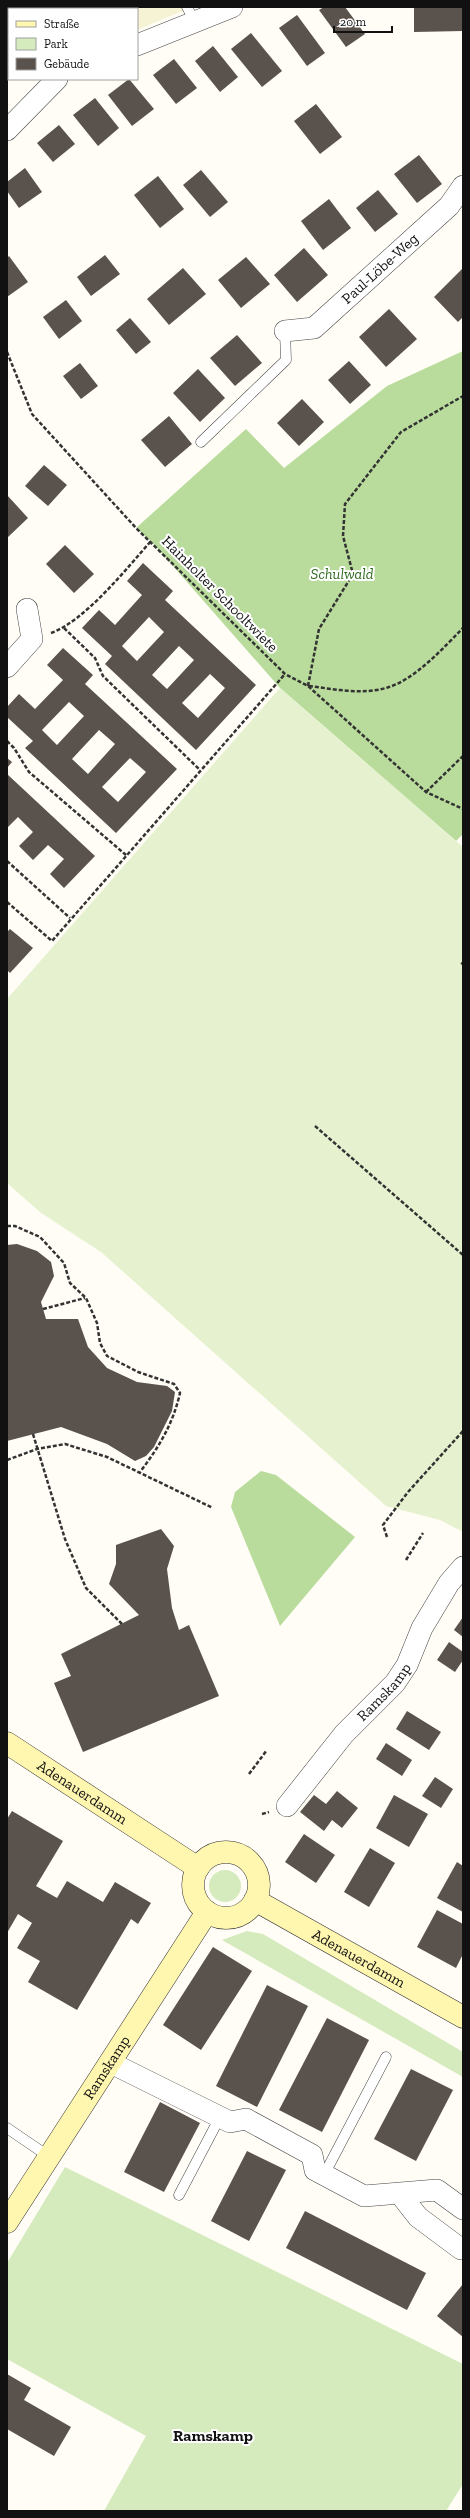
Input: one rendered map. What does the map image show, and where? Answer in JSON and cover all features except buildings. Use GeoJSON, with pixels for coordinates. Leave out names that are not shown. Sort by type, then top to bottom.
{"type":"FeatureCollection","features":[{"type":"Feature","properties":{"kind":"street"},"geometry":{"type":"LineString","coordinates":[[138,44],[191,14],[232,7]]}},
{"type":"Feature","properties":{"kind":"street"},"geometry":{"type":"LineString","coordinates":[[7,130],[56,80]]}},
{"type":"Feature","properties":{"kind":"street","name":"Paul-Löbe-Weg"},"geometry":{"type":"LineString","coordinates":[[285,331],[314,328],[449,206],[463,186]]}},
{"type":"Feature","properties":{"kind":"street"},"geometry":{"type":"LineString","coordinates":[[7,667],[32,639],[27,608]]}},
{"type":"Feature","properties":{"kind":"street","name":"Ramskamp"},"geometry":{"type":"LineString","coordinates":[[287,1806],[344,1734],[395,1683],[407,1665],[422,1628],[449,1583],[463,1567]]}},
{"type":"Feature","properties":{"kind":"street","name":"Adenauerdamm"},"geometry":{"type":"LineString","coordinates":[[7,1743],[198,1868]]}},
{"type":"Feature","properties":{"kind":"street"},"geometry":{"type":"LineString","coordinates":[[234,1853],[244,1858],[252,1866],[258,1876],[258,1888],[255,1900],[249,1909],[239,1915],[217,1917],[207,1912],[195,1897],[194,1877],[198,1868],[214,1854],[234,1853]]}},
{"type":"Feature","properties":{"kind":"street","name":"Adenauerdamm"},"geometry":{"type":"LineString","coordinates":[[255,1900],[463,2017]]}},
{"type":"Feature","properties":{"kind":"street","name":"Ramskamp"},"geometry":{"type":"LineString","coordinates":[[7,2222],[48,2156],[111,2062],[207,1912]]}},
{"type":"Feature","properties":{"kind":"street"},"geometry":{"type":"LineString","coordinates":[[111,2062],[230,2122],[246,2119],[312,2155],[315,2170],[364,2196],[437,2190],[463,2209]]}},
{"type":"Feature","properties":{"kind":"street"},"geometry":{"type":"LineString","coordinates":[[400,2194],[418,2217],[462,2249]]}},
{"type":"Feature","properties":{"kind":"lane"},"geometry":{"type":"LineString","coordinates":[[201,442],[286,360],[285,331]]}},
{"type":"Feature","properties":{"kind":"lane"},"geometry":{"type":"LineString","coordinates":[[324,2175],[386,2057]]}},
{"type":"Feature","properties":{"kind":"lane"},"geometry":{"type":"LineString","coordinates":[[179,2195],[220,2117]]}},
{"type":"Feature","properties":{"kind":"lane"},"geometry":{"type":"LineString","coordinates":[[7,2128],[48,2156]]}},
{"type":"Feature","properties":{"kind":"path","name":"Hainholter Schooltwiete"},"geometry":{"type":"LineString","coordinates":[[7,352],[32,414],[136,528],[151,541],[285,674],[308,686],[426,792],[463,809]]}},
{"type":"Feature","properties":{"kind":"path"},"geometry":{"type":"LineString","coordinates":[[463,396],[401,432],[345,504],[344,536],[353,574],[319,629],[308,686],[360,691],[386,688],[408,678],[463,628]]}},
{"type":"Feature","properties":{"kind":"path"},"geometry":{"type":"LineString","coordinates":[[32,639],[64,628],[114,582],[151,541]]}},
{"type":"Feature","properties":{"kind":"path"},"geometry":{"type":"LineString","coordinates":[[64,628],[95,658],[103,676],[200,770]]}},
{"type":"Feature","properties":{"kind":"path"},"geometry":{"type":"LineString","coordinates":[[7,902],[52,941],[70,918],[285,674]]}},
{"type":"Feature","properties":{"kind":"path"},"geometry":{"type":"LineString","coordinates":[[7,741],[29,772],[126,855]]}},
{"type":"Feature","properties":{"kind":"path"},"geometry":{"type":"LineString","coordinates":[[426,792],[463,756]]}},
{"type":"Feature","properties":{"kind":"path"},"geometry":{"type":"LineString","coordinates":[[7,861],[70,918]]}},
{"type":"Feature","properties":{"kind":"path"},"geometry":{"type":"LineString","coordinates":[[315,1126],[463,1255]]}},
{"type":"Feature","properties":{"kind":"path"},"geometry":{"type":"LineString","coordinates":[[7,1226],[15,1226],[40,1237],[64,1263],[70,1283],[86,1298],[97,1323],[100,1343],[107,1356],[138,1372],[174,1384],[180,1393],[170,1425],[158,1448],[140,1472]]}},
{"type":"Feature","properties":{"kind":"path"},"geometry":{"type":"LineString","coordinates":[[43,1309],[86,1298]]}},
{"type":"Feature","properties":{"kind":"path"},"geometry":{"type":"LineString","coordinates":[[387,1537],[383,1526],[408,1492],[463,1431]]}},
{"type":"Feature","properties":{"kind":"path"},"geometry":{"type":"LineString","coordinates":[[34,1434],[37,1449],[65,1539],[86,1588],[122,1624]]}},
{"type":"Feature","properties":{"kind":"path"},"geometry":{"type":"LineString","coordinates":[[7,1460],[37,1449],[65,1444],[107,1457],[213,1508]]}},
{"type":"Feature","properties":{"kind":"path"},"geometry":{"type":"LineString","coordinates":[[406,1560],[423,1533]]}},
{"type":"Feature","properties":{"kind":"path"},"geometry":{"type":"LineString","coordinates":[[249,1774],[267,1750]]}},
{"type":"Feature","properties":{"kind":"shaded area"},"geometry":{"type":"Polygon","coordinates":[[[192,7],[138,30],[138,8],[112,8],[192,7]]]}},
{"type":"Feature","properties":{"kind":"green space","name":"Schulwald"},"geometry":{"type":"Polygon","coordinates":[[[463,351],[463,834],[456,841],[280,688],[151,541],[136,528],[246,429],[284,468],[387,386],[463,351]]]}},
{"type":"Feature","properties":{"kind":"green space"},"geometry":{"type":"Polygon","coordinates":[[[280,688],[463,847],[463,1532],[440,1520],[386,1506],[101,1252],[41,1213],[7,1183],[7,999],[280,688]]]}},
{"type":"Feature","properties":{"kind":"green space"},"geometry":{"type":"Polygon","coordinates":[[[261,1471],[276,1475],[355,1537],[280,1626],[231,1507],[235,1492],[261,1471]]]}},
{"type":"Feature","properties":{"kind":"green space"},"geometry":{"type":"Polygon","coordinates":[[[225,1870],[234,1873],[238,1877],[241,1886],[238,1895],[234,1899],[225,1902],[216,1899],[212,1895],[209,1886],[212,1877],[216,1873],[225,1870]]]}},
{"type":"Feature","properties":{"kind":"green space"},"geometry":{"type":"Polygon","coordinates":[[[247,1931],[263,1934],[463,2052],[463,2077],[222,1940],[247,1931]]]}},
{"type":"Feature","properties":{"kind":"green space"},"geometry":{"type":"Polygon","coordinates":[[[65,2167],[463,2364],[463,2484],[446,2511],[104,2511],[146,2436],[7,2359],[7,2263],[65,2167]]]}},
{"type":"Feature","properties":{"kind":"district","name":"Ramskamp"},"geometry":{"type":"Point","coordinates":[213,2435]}}]}
